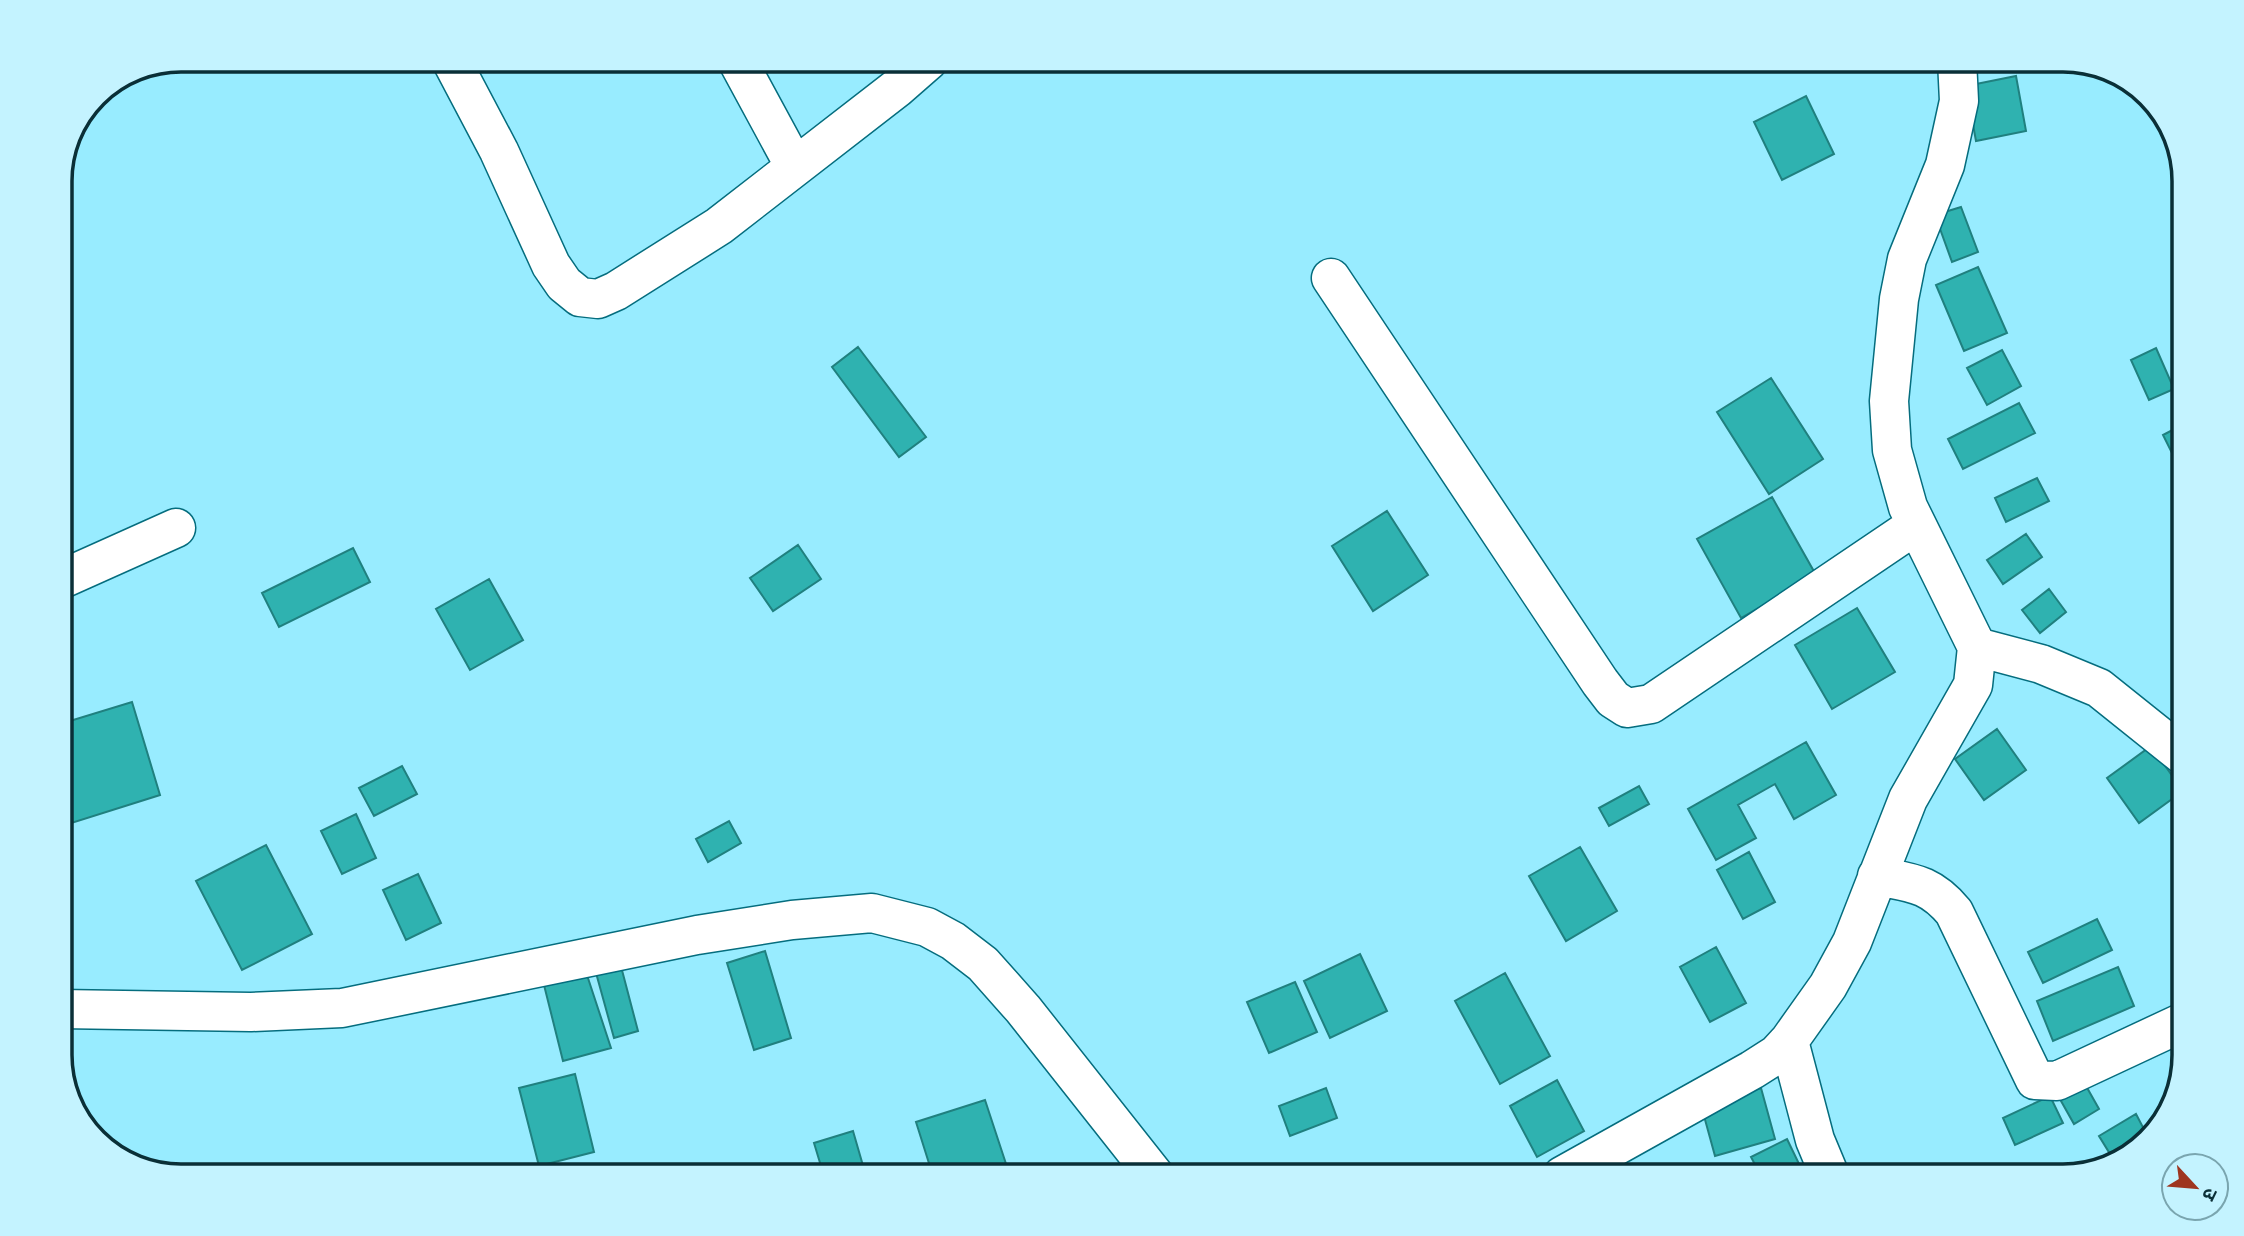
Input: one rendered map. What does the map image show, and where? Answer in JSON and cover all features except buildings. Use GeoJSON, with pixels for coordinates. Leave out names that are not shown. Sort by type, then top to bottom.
{"type":"FeatureCollection","features":[{"type":"Feature","properties":{"kind":"street"},"geometry":{"type":"LineString","coordinates":[[457,72],[499,150],[551,265],[564,284],[580,297],[598,299],[616,291],[719,226],[914,72]]}},
{"type":"Feature","properties":{"kind":"street"},"geometry":{"type":"LineString","coordinates":[[744,72],[795,167]]}},
{"type":"Feature","properties":{"kind":"street"},"geometry":{"type":"LineString","coordinates":[[1585,1164],[1752,1070],[1777,1054],[1789,1041],[1828,986],[1852,942],[1908,799],[1973,685],[1977,647],[1916,525],[1892,450],[1889,401],[1893,352],[1908,259],[1945,165],[1959,101],[1958,72]]}},
{"type":"Feature","properties":{"kind":"street"},"geometry":{"type":"LineString","coordinates":[[1331,278],[1600,682],[1613,699],[1627,708],[1651,704],[1916,525]]}},
{"type":"Feature","properties":{"kind":"street"},"geometry":{"type":"LineString","coordinates":[[72,575],[176,528]]}},
{"type":"Feature","properties":{"kind":"street"},"geometry":{"type":"LineString","coordinates":[[1977,647],[2041,664],[2099,688],[2172,746]]}},
{"type":"Feature","properties":{"kind":"street"},"geometry":{"type":"LineString","coordinates":[[1877,876],[1935,891],[1955,912],[2035,1080],[2057,1081],[2172,1027]]}},
{"type":"Feature","properties":{"kind":"street"},"geometry":{"type":"LineString","coordinates":[[72,1009],[251,1012],[342,1008],[697,935],[792,920],[873,913],[927,927],[953,941],[983,964],[1031,1019],[1145,1164]]}},
{"type":"Feature","properties":{"kind":"street"},"geometry":{"type":"LineString","coordinates":[[1789,1041],[1815,1140],[1825,1164]]}}]}
